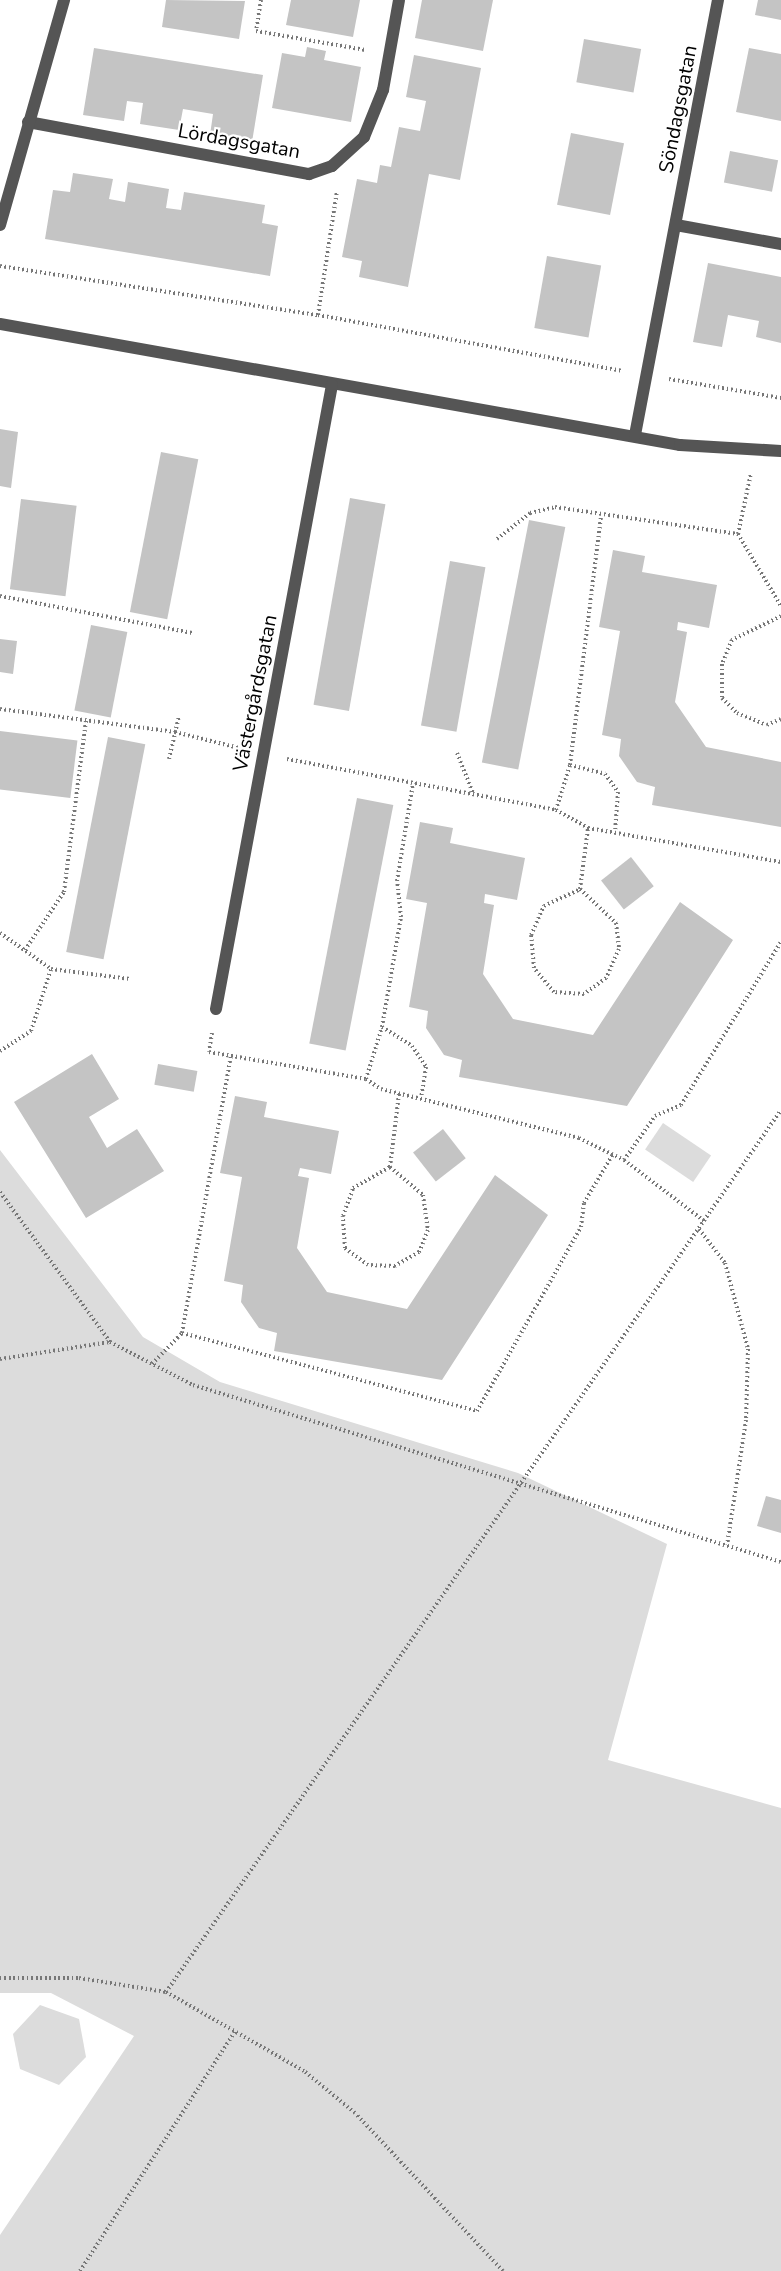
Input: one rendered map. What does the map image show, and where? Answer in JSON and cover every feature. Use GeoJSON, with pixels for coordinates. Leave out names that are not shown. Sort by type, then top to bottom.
{"type":"FeatureCollection","features":[{"type":"Feature","properties":{"kind":"street"},"geometry":{"type":"LineString","coordinates":[[0,225],[64,0]]}},
{"type":"Feature","properties":{"kind":"street","name":"Lördagsgatan"},"geometry":{"type":"LineString","coordinates":[[28,122],[309,174],[332,166],[364,137],[383,90],[399,0]]}},
{"type":"Feature","properties":{"kind":"street","name":"Söndagsgatan"},"geometry":{"type":"LineString","coordinates":[[635,435],[718,0]]}},
{"type":"Feature","properties":{"kind":"street"},"geometry":{"type":"LineString","coordinates":[[676,225],[781,244]]}},
{"type":"Feature","properties":{"kind":"street"},"geometry":{"type":"LineString","coordinates":[[0,324],[332,385],[635,435],[756,451],[781,452]]}},
{"type":"Feature","properties":{"kind":"street","name":"Västergårdsgatan"},"geometry":{"type":"LineString","coordinates":[[216,1009],[332,385]]}},
{"type":"Feature","properties":{"kind":"path"},"geometry":{"type":"LineString","coordinates":[[261,0],[256,31],[389,54]]}},
{"type":"Feature","properties":{"kind":"path"},"geometry":{"type":"LineString","coordinates":[[318,315],[337,189],[332,166]]}},
{"type":"Feature","properties":{"kind":"path"},"geometry":{"type":"LineString","coordinates":[[0,266],[318,315],[781,398]]}},
{"type":"Feature","properties":{"kind":"path"},"geometry":{"type":"LineString","coordinates":[[756,451],[738,534],[781,606]]}},
{"type":"Feature","properties":{"kind":"path"},"geometry":{"type":"LineString","coordinates":[[496,539],[530,513],[555,507],[738,534]]}},
{"type":"Feature","properties":{"kind":"path"},"geometry":{"type":"LineString","coordinates":[[556,810],[570,765],[601,515]]}},
{"type":"Feature","properties":{"kind":"path"},"geometry":{"type":"LineString","coordinates":[[0,596],[193,633]]}},
{"type":"Feature","properties":{"kind":"path"},"geometry":{"type":"LineString","coordinates":[[781,616],[732,640],[722,664],[722,698],[737,713],[767,725],[781,719]]}},
{"type":"Feature","properties":{"kind":"path"},"geometry":{"type":"LineString","coordinates":[[0,709],[175,732],[263,754],[556,810],[588,828],[781,862]]}},
{"type":"Feature","properties":{"kind":"path"},"geometry":{"type":"LineString","coordinates":[[169,759],[179,716]]}},
{"type":"Feature","properties":{"kind":"path"},"geometry":{"type":"LineString","coordinates":[[25,950],[64,892],[86,720]]}},
{"type":"Feature","properties":{"kind":"path"},"geometry":{"type":"LineString","coordinates":[[457,753],[474,794]]}},
{"type":"Feature","properties":{"kind":"path"},"geometry":{"type":"LineString","coordinates":[[570,765],[605,774],[618,792],[615,832]]}},
{"type":"Feature","properties":{"kind":"path"},"geometry":{"type":"LineString","coordinates":[[366,1078],[382,1027],[401,917],[397,881],[413,783]]}},
{"type":"Feature","properties":{"kind":"path"},"geometry":{"type":"LineString","coordinates":[[580,889],[588,828]]}},
{"type":"Feature","properties":{"kind":"path"},"geometry":{"type":"LineString","coordinates":[[580,889],[616,923],[619,949],[606,978],[584,994],[554,992],[534,968],[531,935],[544,906],[580,889]]}},
{"type":"Feature","properties":{"kind":"path"},"geometry":{"type":"LineString","coordinates":[[0,933],[51,969],[130,979]]}},
{"type":"Feature","properties":{"kind":"path"},"geometry":{"type":"LineString","coordinates":[[624,1160],[655,1116],[681,1105],[781,942]]}},
{"type":"Feature","properties":{"kind":"path"},"geometry":{"type":"LineString","coordinates":[[0,1051],[31,1031],[51,969]]}},
{"type":"Feature","properties":{"kind":"path"},"geometry":{"type":"LineString","coordinates":[[216,1009],[209,1052],[366,1078],[399,1094],[579,1138],[624,1160],[704,1221]]}},
{"type":"Feature","properties":{"kind":"path"},"geometry":{"type":"LineString","coordinates":[[382,1027],[412,1046],[426,1067],[421,1098]]}},
{"type":"Feature","properties":{"kind":"path"},"geometry":{"type":"LineString","coordinates":[[152,1364],[183,1333],[231,1056]]}},
{"type":"Feature","properties":{"kind":"path"},"geometry":{"type":"LineString","coordinates":[[390,1167],[399,1094]]}},
{"type":"Feature","properties":{"kind":"path"},"geometry":{"type":"LineString","coordinates":[[166,1992],[522,1486],[781,1110]]}},
{"type":"Feature","properties":{"kind":"path"},"geometry":{"type":"LineString","coordinates":[[183,1333],[477,1411],[581,1227],[584,1203],[613,1154]]}},
{"type":"Feature","properties":{"kind":"path"},"geometry":{"type":"LineString","coordinates":[[390,1167],[423,1195],[428,1230],[419,1252],[395,1266],[368,1265],[345,1248],[344,1216],[353,1188],[390,1167]]}},
{"type":"Feature","properties":{"kind":"path"},"geometry":{"type":"LineString","coordinates":[[0,1192],[110,1342],[152,1364],[264,1409],[781,1562]]}},
{"type":"Feature","properties":{"kind":"path"},"geometry":{"type":"LineString","coordinates":[[699,1229],[725,1263],[748,1349],[746,1420],[727,1545]]}},
{"type":"Feature","properties":{"kind":"path"},"geometry":{"type":"LineString","coordinates":[[0,1359],[110,1342]]}},
{"type":"Feature","properties":{"kind":"path"},"geometry":{"type":"LineString","coordinates":[[0,1978],[79,1978],[166,1992],[236,2030],[304,2071],[355,2113],[502,2271]]}},
{"type":"Feature","properties":{"kind":"path"},"geometry":{"type":"LineString","coordinates":[[80,2271],[236,2030]]}},
{"type":"Feature","properties":{"kind":"shaded area"},"geometry":{"type":"Polygon","coordinates":[[[663,1123],[711,1155],[693,1182],[645,1150],[663,1123]]]}},
{"type":"Feature","properties":{"kind":"shaded area"},"geometry":{"type":"Polygon","coordinates":[[[0,1150],[143,1337],[220,1382],[518,1473],[667,1544],[608,1760],[781,1808],[781,2271],[0,2271],[0,2235],[134,2036],[51,1993],[0,1993],[0,1150]]]}},
{"type":"Feature","properties":{"kind":"shaded area"},"geometry":{"type":"Polygon","coordinates":[[[40,2005],[79,2019],[86,2057],[59,2085],[20,2069],[13,2034],[40,2005]]]}},
{"type":"Feature","properties":{"kind":"building"},"geometry":{"type":"Polygon","coordinates":[[[166,0],[245,1],[239,39],[162,27],[166,0]]]}},
{"type":"Feature","properties":{"kind":"building"},"geometry":{"type":"Polygon","coordinates":[[[291,0],[360,0],[353,37],[286,25],[291,0]]]}},
{"type":"Feature","properties":{"kind":"building"},"geometry":{"type":"Polygon","coordinates":[[[422,0],[493,0],[483,51],[415,38],[422,0]]]}},
{"type":"Feature","properties":{"kind":"building"},"geometry":{"type":"Polygon","coordinates":[[[758,0],[781,0],[781,20],[755,15],[758,0]]]}},
{"type":"Feature","properties":{"kind":"building"},"geometry":{"type":"Polygon","coordinates":[[[584,39],[641,49],[633,92],[576,82],[584,39]]]}},
{"type":"Feature","properties":{"kind":"building"},"geometry":{"type":"Polygon","coordinates":[[[307,47],[326,51],[324,60],[361,67],[351,122],[272,108],[282,53],[305,57],[307,47]]]}},
{"type":"Feature","properties":{"kind":"building"},"geometry":{"type":"Polygon","coordinates":[[[94,48],[263,75],[252,142],[210,135],[213,114],[183,109],[179,130],[140,124],[143,103],[127,101],[124,121],[83,115],[94,48]]]}},
{"type":"Feature","properties":{"kind":"building"},"geometry":{"type":"Polygon","coordinates":[[[749,48],[781,54],[781,121],[736,112],[749,48]]]}},
{"type":"Feature","properties":{"kind":"building"},"geometry":{"type":"Polygon","coordinates":[[[414,55],[481,68],[460,180],[429,174],[408,287],[359,277],[362,261],[342,257],[357,179],[377,183],[380,165],[391,167],[399,127],[420,131],[426,101],[406,97],[414,55]]]}},
{"type":"Feature","properties":{"kind":"building"},"geometry":{"type":"Polygon","coordinates":[[[571,133],[624,143],[610,215],[557,205],[571,133]]]}},
{"type":"Feature","properties":{"kind":"building"},"geometry":{"type":"Polygon","coordinates":[[[730,151],[778,160],[772,192],[724,182],[730,151]]]}},
{"type":"Feature","properties":{"kind":"building"},"geometry":{"type":"Polygon","coordinates":[[[73,173],[113,179],[109,199],[125,202],[128,182],[169,189],[166,208],[181,210],[184,192],[265,205],[262,223],[278,226],[270,276],[45,239],[53,190],[70,192],[73,173]]]}},
{"type":"Feature","properties":{"kind":"building"},"geometry":{"type":"Polygon","coordinates":[[[547,256],[601,266],[588,337],[534,328],[547,256]]]}},
{"type":"Feature","properties":{"kind":"building"},"geometry":{"type":"Polygon","coordinates":[[[708,263],[781,277],[781,343],[756,337],[759,321],[728,315],[722,347],[693,342],[708,263]]]}},
{"type":"Feature","properties":{"kind":"building"},"geometry":{"type":"Polygon","coordinates":[[[0,429],[18,432],[11,488],[0,486],[0,429]]]}},
{"type":"Feature","properties":{"kind":"building"},"geometry":{"type":"Polygon","coordinates":[[[161,452],[198,459],[167,619],[130,612],[161,452]]]}},
{"type":"Feature","properties":{"kind":"building"},"geometry":{"type":"Polygon","coordinates":[[[350,498],[385,504],[349,711],[314,705],[350,498]]]}},
{"type":"Feature","properties":{"kind":"building"},"geometry":{"type":"Polygon","coordinates":[[[21,499],[77,506],[65,596],[10,589],[21,499]]]}},
{"type":"Feature","properties":{"kind":"building"},"geometry":{"type":"Polygon","coordinates":[[[529,520],[565,527],[518,770],[482,762],[529,520]]]}},
{"type":"Feature","properties":{"kind":"building"},"geometry":{"type":"Polygon","coordinates":[[[613,550],[645,556],[642,572],[717,585],[709,628],[678,622],[677,630],[687,632],[675,702],[706,747],[781,762],[781,827],[652,805],[655,787],[637,782],[619,756],[621,739],[602,735],[620,631],[599,627],[613,550]]]}},
{"type":"Feature","properties":{"kind":"building"},"geometry":{"type":"Polygon","coordinates":[[[450,561],[485,567],[456,732],[421,725],[450,561]]]}},
{"type":"Feature","properties":{"kind":"building"},"geometry":{"type":"Polygon","coordinates":[[[91,625],[127,632],[111,717],[74,710],[91,625]]]}},
{"type":"Feature","properties":{"kind":"building"},"geometry":{"type":"Polygon","coordinates":[[[0,639],[17,641],[13,674],[0,672],[0,639]]]}},
{"type":"Feature","properties":{"kind":"building"},"geometry":{"type":"Polygon","coordinates":[[[0,731],[77,741],[70,798],[0,789],[0,731]]]}},
{"type":"Feature","properties":{"kind":"building"},"geometry":{"type":"Polygon","coordinates":[[[108,737],[145,744],[104,959],[66,952],[108,737]]]}},
{"type":"Feature","properties":{"kind":"building"},"geometry":{"type":"Polygon","coordinates":[[[357,798],[393,805],[346,1050],[309,1043],[357,798]]]}},
{"type":"Feature","properties":{"kind":"building"},"geometry":{"type":"Polygon","coordinates":[[[420,822],[453,828],[450,843],[525,858],[517,900],[485,894],[484,903],[494,905],[483,974],[513,1019],[593,1035],[680,902],[733,940],[627,1106],[459,1077],[462,1060],[444,1055],[426,1028],[428,1011],[409,1007],[427,903],[406,899],[420,822]]]}},
{"type":"Feature","properties":{"kind":"building"},"geometry":{"type":"Polygon","coordinates":[[[631,857],[654,886],[624,910],[601,880],[631,857]]]}},
{"type":"Feature","properties":{"kind":"building"},"geometry":{"type":"Polygon","coordinates":[[[92,1054],[119,1099],[89,1117],[107,1148],[137,1129],[164,1171],[86,1218],[14,1102],[92,1054]]]}},
{"type":"Feature","properties":{"kind":"building"},"geometry":{"type":"Polygon","coordinates":[[[158,1064],[197,1071],[194,1092],[154,1085],[158,1064]]]}},
{"type":"Feature","properties":{"kind":"building"},"geometry":{"type":"Polygon","coordinates":[[[235,1096],[267,1102],[264,1117],[339,1131],[331,1174],[300,1168],[298,1176],[309,1178],[297,1248],[327,1292],[407,1309],[495,1175],[548,1215],[442,1380],[274,1351],[277,1333],[259,1328],[241,1302],[243,1285],[224,1281],[242,1177],[220,1173],[235,1096]]]}},
{"type":"Feature","properties":{"kind":"building"},"geometry":{"type":"Polygon","coordinates":[[[443,1129],[466,1158],[436,1182],[413,1152],[443,1129]]]}},
{"type":"Feature","properties":{"kind":"building"},"geometry":{"type":"Polygon","coordinates":[[[766,1496],[781,1500],[781,1533],[757,1526],[766,1496]]]}}]}
